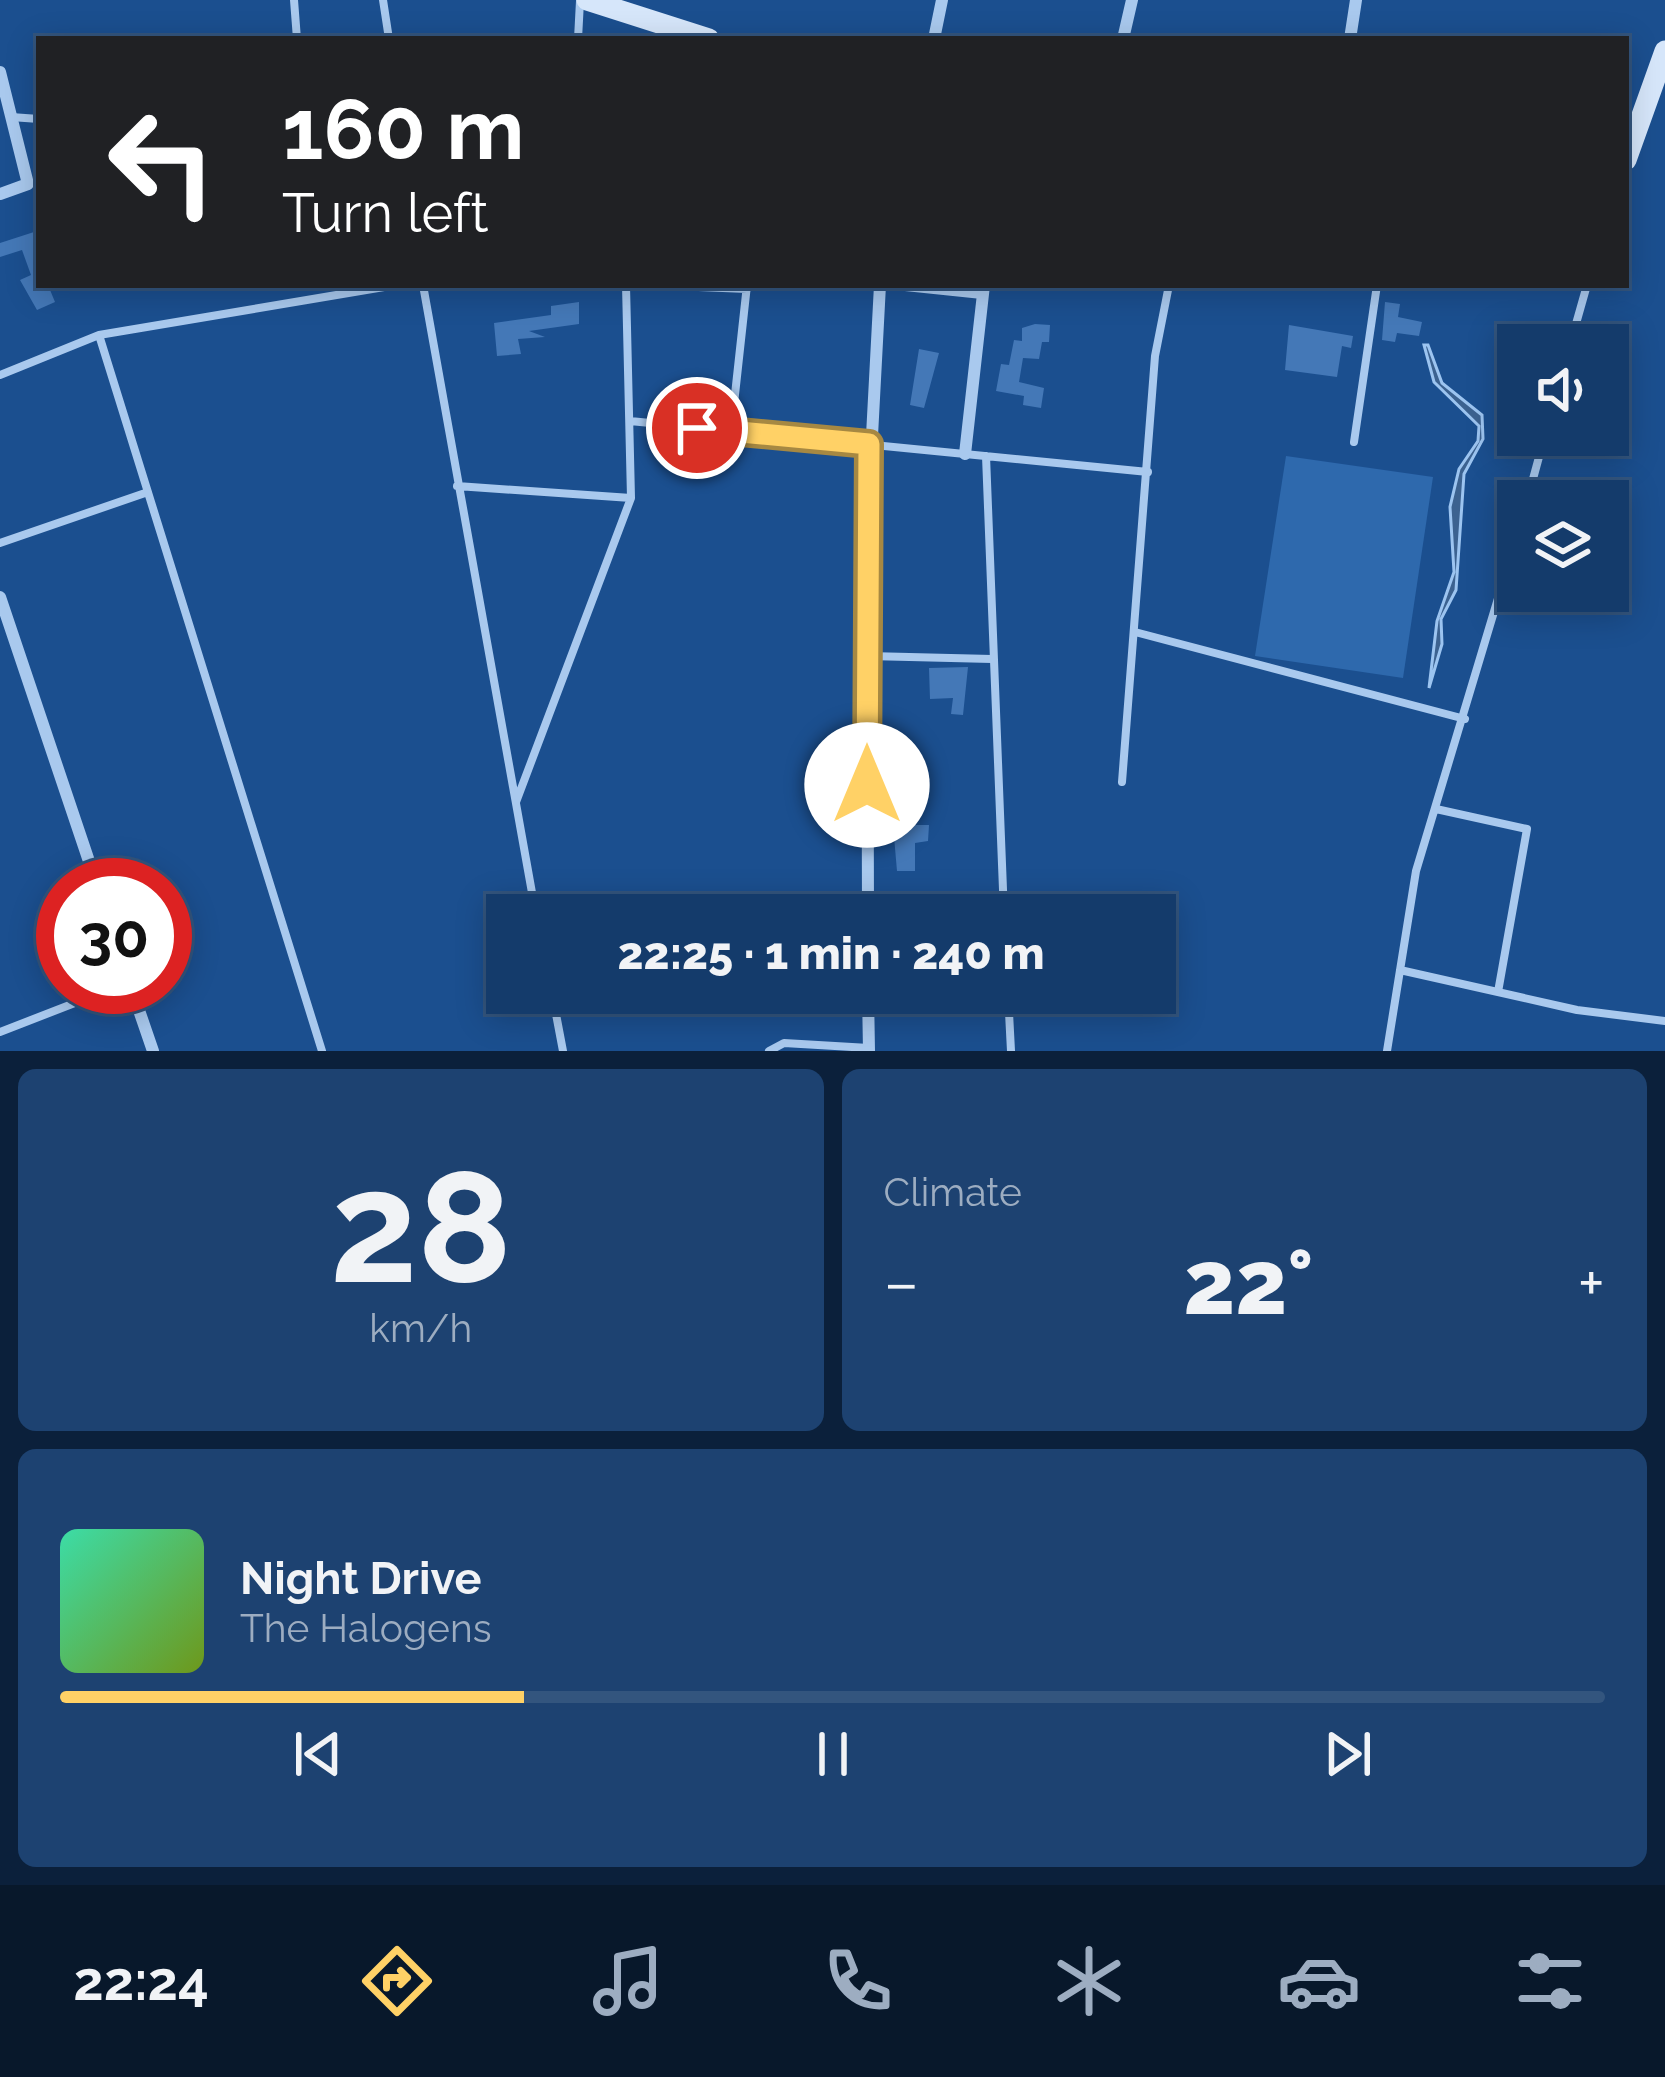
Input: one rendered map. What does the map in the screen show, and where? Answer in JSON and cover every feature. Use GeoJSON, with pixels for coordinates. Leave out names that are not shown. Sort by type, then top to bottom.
{"type":"FeatureCollection","features":[{"type":"Feature","properties":{"kind":"main road"},"geometry":{"type":"LineString","coordinates":[[584,0],[699,36]]}},
{"type":"Feature","properties":{"kind":"main road"},"geometry":{"type":"LineString","coordinates":[[1629,152],[1665,51]]}},
{"type":"Feature","properties":{"kind":"street"},"geometry":{"type":"LineString","coordinates":[[935,36],[942,0]]}},
{"type":"Feature","properties":{"kind":"street"},"geometry":{"type":"LineString","coordinates":[[1124,36],[1132,0]]}},
{"type":"Feature","properties":{"kind":"street"},"geometry":{"type":"LineString","coordinates":[[1350,36],[1356,0]]}},
{"type":"Feature","properties":{"kind":"street"},"geometry":{"type":"LineString","coordinates":[[0,72],[28,184],[0,194]]}},
{"type":"Feature","properties":{"kind":"street"},"geometry":{"type":"LineString","coordinates":[[868,894],[869,444],[883,288]]}},
{"type":"Feature","properties":{"kind":"street"},"geometry":{"type":"LineString","coordinates":[[965,454],[984,290]]}},
{"type":"Feature","properties":{"kind":"street"},"geometry":{"type":"LineString","coordinates":[[0,597],[88,858]]}},
{"type":"Feature","properties":{"kind":"street"},"geometry":{"type":"LineString","coordinates":[[140,1014],[153,1051]]}},
{"type":"Feature","properties":{"kind":"street"},"geometry":{"type":"LineString","coordinates":[[868,1014],[869,1049]]}},
{"type":"Feature","properties":{"kind":"lane"},"geometry":{"type":"LineString","coordinates":[[295,0],[297,36]]}},
{"type":"Feature","properties":{"kind":"lane"},"geometry":{"type":"LineString","coordinates":[[383,0],[389,36]]}},
{"type":"Feature","properties":{"kind":"lane"},"geometry":{"type":"LineString","coordinates":[[578,36],[584,0]]}},
{"type":"Feature","properties":{"kind":"lane"},"geometry":{"type":"LineString","coordinates":[[11,117],[36,119]]}},
{"type":"Feature","properties":{"kind":"lane"},"geometry":{"type":"LineString","coordinates":[[0,376],[99,335],[378,288]]}},
{"type":"Feature","properties":{"kind":"lane"},"geometry":{"type":"LineString","coordinates":[[424,288],[532,894]]}},
{"type":"Feature","properties":{"kind":"lane"},"geometry":{"type":"LineString","coordinates":[[515,805],[631,498],[626,288]]}},
{"type":"Feature","properties":{"kind":"lane"},"geometry":{"type":"LineString","coordinates":[[731,431],[747,288]]}},
{"type":"Feature","properties":{"kind":"lane"},"geometry":{"type":"LineString","coordinates":[[944,288],[984,290]]}},
{"type":"Feature","properties":{"kind":"lane"},"geometry":{"type":"LineString","coordinates":[[1122,782],[1155,356],[1168,288]]}},
{"type":"Feature","properties":{"kind":"lane"},"geometry":{"type":"LineString","coordinates":[[1354,442],[1377,288]]}},
{"type":"Feature","properties":{"kind":"lane"},"geometry":{"type":"LineString","coordinates":[[1576,324],[1586,288]]}},
{"type":"Feature","properties":{"kind":"lane"},"geometry":{"type":"LineString","coordinates":[[99,335],[322,1051]]}},
{"type":"Feature","properties":{"kind":"lane"},"geometry":{"type":"LineString","coordinates":[[630,421],[1148,472]]}},
{"type":"Feature","properties":{"kind":"lane"},"geometry":{"type":"LineString","coordinates":[[986,456],[1003,894]]}},
{"type":"Feature","properties":{"kind":"lane"},"geometry":{"type":"LineString","coordinates":[[457,486],[631,498]]}},
{"type":"Feature","properties":{"kind":"lane"},"geometry":{"type":"LineString","coordinates":[[0,543],[148,492]]}},
{"type":"Feature","properties":{"kind":"lane"},"geometry":{"type":"LineString","coordinates":[[1387,1051],[1416,871],[1497,606]]}},
{"type":"Feature","properties":{"kind":"lane"},"geometry":{"type":"LineString","coordinates":[[1135,632],[1465,719]]}},
{"type":"Feature","properties":{"kind":"lane"},"geometry":{"type":"LineString","coordinates":[[866,656],[992,659]]}},
{"type":"Feature","properties":{"kind":"lane"},"geometry":{"type":"LineString","coordinates":[[1436,809],[1527,829],[1498,992]]}},
{"type":"Feature","properties":{"kind":"lane"},"geometry":{"type":"LineString","coordinates":[[1400,970],[1665,1021]]}},
{"type":"Feature","properties":{"kind":"lane"},"geometry":{"type":"LineString","coordinates":[[0,1032],[46,1014]]}},
{"type":"Feature","properties":{"kind":"lane"},"geometry":{"type":"LineString","coordinates":[[556,1014],[563,1051]]}},
{"type":"Feature","properties":{"kind":"lane"},"geometry":{"type":"LineString","coordinates":[[1009,1014],[1011,1051]]}},
{"type":"Feature","properties":{"kind":"lane"},"geometry":{"type":"LineString","coordinates":[[769,1051],[784,1043],[869,1049]]}},
{"type":"Feature","properties":{"kind":"shaded area"},"geometry":{"type":"Polygon","coordinates":[[[1424,345],[1428,345],[1442,383],[1482,415],[1483,439],[1464,474],[1456,590],[1441,619],[1442,644],[1429,688],[1437,621],[1454,572],[1450,507],[1459,469],[1478,441],[1479,426],[1434,382],[1424,345]]]}},
{"type":"Feature","properties":{"kind":"shaded area"},"geometry":{"type":"Polygon","coordinates":[[[1286,456],[1433,477],[1403,678],[1255,656],[1286,456]]]}},
{"type":"Feature","properties":{"kind":"building"},"geometry":{"type":"Polygon","coordinates":[[[34,232],[36,288],[49,288],[55,302],[37,310],[20,280],[31,275],[22,250],[0,257],[0,243],[34,232]]]}},
{"type":"Feature","properties":{"kind":"building"},"geometry":{"type":"Polygon","coordinates":[[[579,302],[579,324],[529,331],[545,337],[518,339],[521,354],[497,356],[494,323],[551,315],[551,306],[579,302]]]}},
{"type":"Feature","properties":{"kind":"building"},"geometry":{"type":"Polygon","coordinates":[[[1385,302],[1400,304],[1398,317],[1422,322],[1419,336],[1397,333],[1395,342],[1382,340],[1385,302]]]}},
{"type":"Feature","properties":{"kind":"building"},"geometry":{"type":"Polygon","coordinates":[[[1050,325],[1049,342],[1042,342],[1039,359],[1023,358],[1019,382],[1044,388],[1041,408],[1023,405],[1024,396],[996,391],[1001,364],[1009,365],[1014,340],[1022,341],[1022,328],[1050,325]]]}},
{"type":"Feature","properties":{"kind":"building"},"geometry":{"type":"Polygon","coordinates":[[[1289,325],[1353,336],[1351,348],[1342,346],[1337,377],[1285,370],[1289,325]]]}},
{"type":"Feature","properties":{"kind":"building"},"geometry":{"type":"Polygon","coordinates":[[[919,349],[939,353],[924,408],[910,405],[919,349]]]}},
{"type":"Feature","properties":{"kind":"building"},"geometry":{"type":"Polygon","coordinates":[[[968,667],[963,715],[951,714],[953,698],[930,699],[929,668],[968,667]]]}},
{"type":"Feature","properties":{"kind":"building"},"geometry":{"type":"Polygon","coordinates":[[[893,825],[929,825],[928,841],[915,843],[915,871],[897,871],[893,825]]]}},
{"type":"Feature","properties":{"kind":"route"},"geometry":{"type":"LineString","coordinates":[[697,428],[869,444],[867,785]]}}]}
